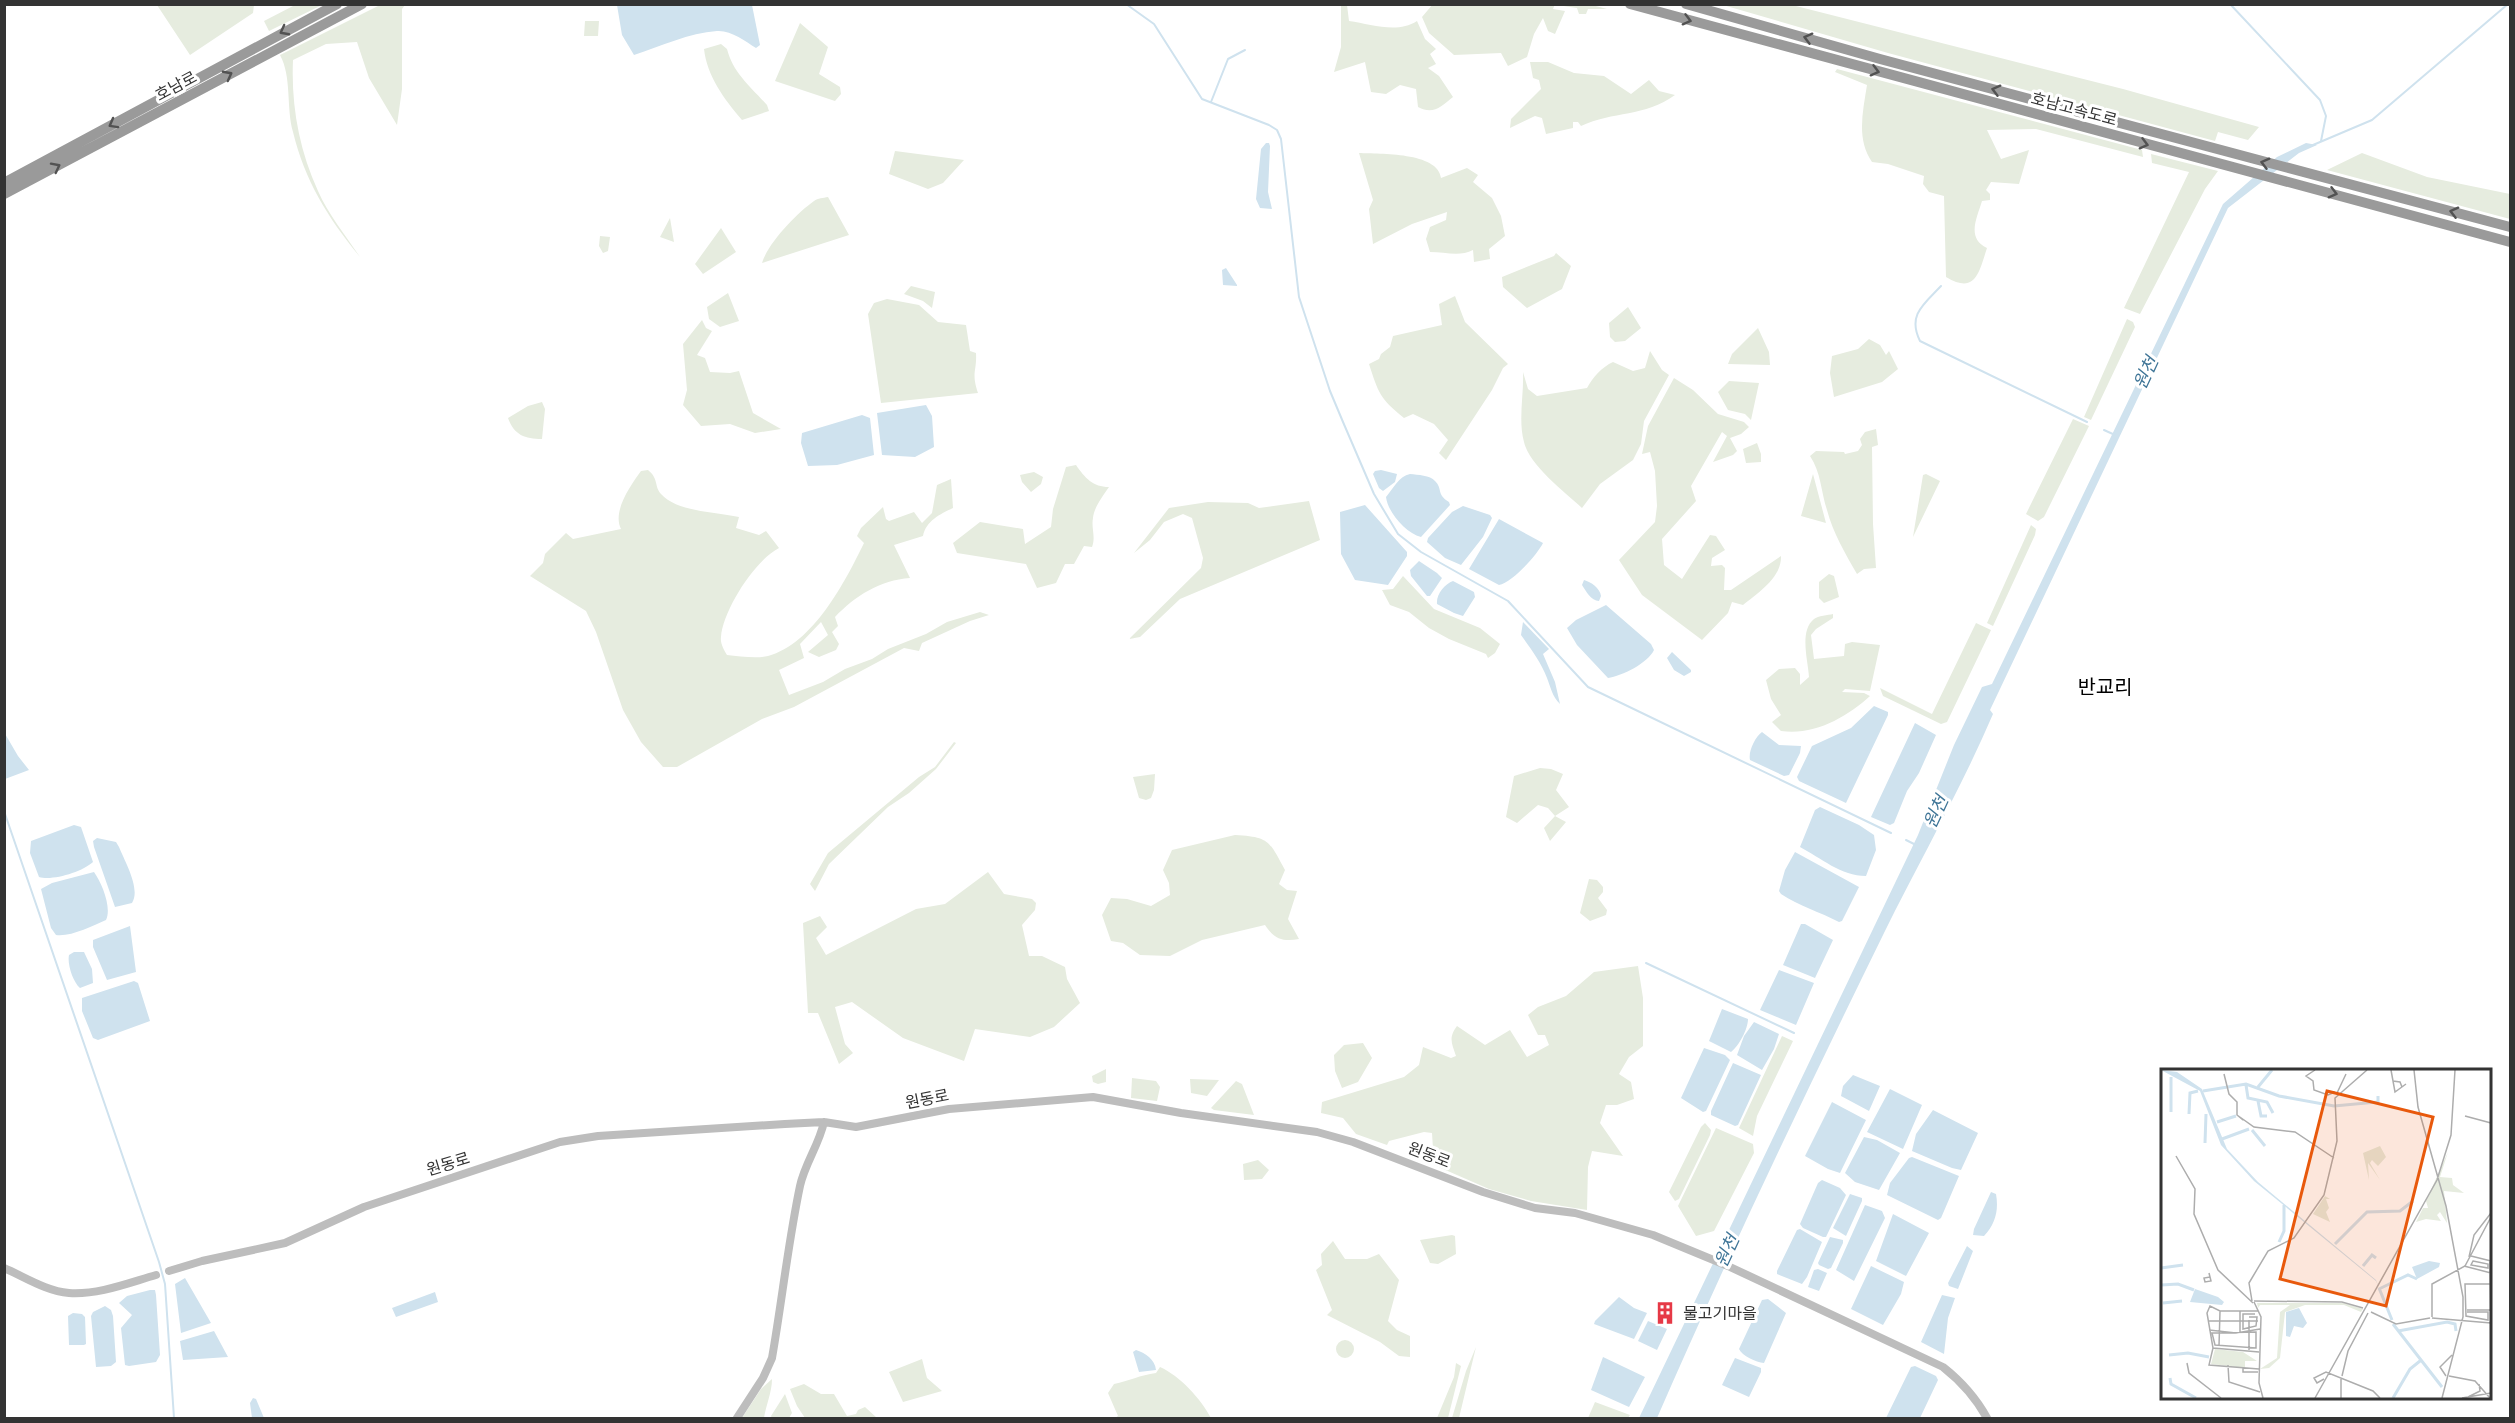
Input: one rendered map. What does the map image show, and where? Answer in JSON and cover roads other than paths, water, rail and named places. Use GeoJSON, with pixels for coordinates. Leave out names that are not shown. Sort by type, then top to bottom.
{"type":"FeatureCollection","features":[{"type":"Feature","properties":{"kind":"highway","name":"호남로"},"geometry":{"type":"LineString","coordinates":[[4,183],[336,4]]}},
{"type":"Feature","properties":{"kind":"highway","name":"호남로"},"geometry":{"type":"LineString","coordinates":[[4,194],[362,4]]}},
{"type":"Feature","properties":{"kind":"highway","name":"호남고속도로"},"geometry":{"type":"LineString","coordinates":[[1630,4],[2511,242]]}},
{"type":"Feature","properties":{"kind":"highway","name":"호남고속도로"},"geometry":{"type":"LineString","coordinates":[[1686,4],[1880,59],[2511,227]]}},
{"type":"Feature","properties":{"kind":"street","name":"원동로"},"geometry":{"type":"LineString","coordinates":[[169,1271],[202,1261],[285,1243],[364,1207],[560,1142],[598,1136],[824,1122],[856,1127],[949,1109],[1093,1097],[1181,1113],[1317,1132],[1353,1142],[1483,1192],[1535,1208],[1575,1213],[1653,1235],[1728,1266],[1943,1367],[1964,1386],[1988,1419]]}},
{"type":"Feature","properties":{"kind":"street"},"geometry":{"type":"LineString","coordinates":[[737,1419],[763,1378],[772,1358],[800,1184],[811,1153],[820,1139],[824,1122]]}},
{"type":"Feature","properties":{"kind":"street"},"geometry":{"type":"LineString","coordinates":[[4,1268],[44,1287],[68,1293],[96,1292],[156,1275]]}},
{"type":"Feature","properties":{"kind":"water"},"geometry":{"type":"Polygon","coordinates":[[[617,5],[752,5],[760,45],[756,48],[733,34],[717,31],[686,37],[634,55],[622,35],[617,5]]]}},
{"type":"Feature","properties":{"kind":"water"},"geometry":{"type":"Polygon","coordinates":[[[1266,143],[1270,146],[1268,192],[1272,209],[1260,208],[1256,199],[1261,149],[1266,143]]]}},
{"type":"Feature","properties":{"kind":"water","name":"원천"},"geometry":{"type":"Polygon","coordinates":[[[2306,143],[2317,145],[2299,153],[2228,208],[1990,710],[1993,714],[1981,742],[1884,933],[1796,1114],[1657,1418],[1639,1418],[1918,835],[1954,745],[1982,687],[1992,684],[2223,204],[2277,157],[2306,143]]]}},
{"type":"Feature","properties":{"kind":"water"},"geometry":{"type":"Polygon","coordinates":[[[1226,268],[1237,286],[1223,285],[1222,270],[1226,268]]]}},
{"type":"Feature","properties":{"kind":"water"},"geometry":{"type":"Polygon","coordinates":[[[926,405],[932,416],[934,447],[915,457],[882,455],[877,413],[926,405]]]}},
{"type":"Feature","properties":{"kind":"water"},"geometry":{"type":"Polygon","coordinates":[[[862,415],[870,418],[874,455],[837,465],[808,466],[801,443],[802,433],[862,415]]]}},
{"type":"Feature","properties":{"kind":"water"},"geometry":{"type":"Polygon","coordinates":[[[1381,470],[1397,474],[1395,482],[1383,491],[1379,488],[1373,474],[1381,470]]]}},
{"type":"Feature","properties":{"kind":"water"},"geometry":{"type":"Polygon","coordinates":[[[1410,474],[1433,479],[1450,505],[1421,537],[1409,531],[1399,522],[1387,503],[1386,497],[1399,480],[1410,474]]]}},
{"type":"Feature","properties":{"kind":"water"},"geometry":{"type":"Polygon","coordinates":[[[1365,505],[1407,552],[1407,556],[1388,585],[1355,580],[1341,554],[1340,512],[1365,505]]]}},
{"type":"Feature","properties":{"kind":"water"},"geometry":{"type":"Polygon","coordinates":[[[1463,506],[1490,515],[1492,518],[1483,537],[1461,565],[1445,558],[1427,542],[1452,512],[1463,506]]]}},
{"type":"Feature","properties":{"kind":"water"},"geometry":{"type":"Polygon","coordinates":[[[1499,519],[1543,543],[1524,568],[1499,585],[1469,569],[1499,519]]]}},
{"type":"Feature","properties":{"kind":"water"},"geometry":{"type":"Polygon","coordinates":[[[1419,561],[1442,578],[1430,596],[1427,596],[1411,576],[1410,570],[1419,561]]]}},
{"type":"Feature","properties":{"kind":"water"},"geometry":{"type":"Polygon","coordinates":[[[1584,580],[1599,590],[1601,596],[1599,601],[1587,593],[1582,585],[1584,580]]]}},
{"type":"Feature","properties":{"kind":"water"},"geometry":{"type":"Polygon","coordinates":[[[1453,581],[1474,592],[1475,597],[1463,616],[1437,604],[1442,590],[1453,581]]]}},
{"type":"Feature","properties":{"kind":"water"},"geometry":{"type":"Polygon","coordinates":[[[1606,605],[1651,644],[1654,650],[1646,660],[1634,668],[1608,678],[1577,645],[1567,628],[1576,620],[1606,605]]]}},
{"type":"Feature","properties":{"kind":"water"},"geometry":{"type":"Polygon","coordinates":[[[1523,622],[1549,649],[1543,654],[1555,682],[1560,704],[1553,695],[1539,661],[1521,635],[1523,622]]]}},
{"type":"Feature","properties":{"kind":"water"},"geometry":{"type":"Polygon","coordinates":[[[1672,652],[1691,672],[1684,676],[1674,670],[1667,658],[1672,652]]]}},
{"type":"Feature","properties":{"kind":"water"},"geometry":{"type":"Polygon","coordinates":[[[1874,706],[1888,712],[1888,715],[1846,803],[1799,781],[1797,777],[1812,746],[1851,728],[1874,706]]]}},
{"type":"Feature","properties":{"kind":"water"},"geometry":{"type":"Polygon","coordinates":[[[1915,723],[1936,735],[1919,773],[1907,791],[1894,823],[1890,825],[1871,817],[1915,723]]]}},
{"type":"Feature","properties":{"kind":"water"},"geometry":{"type":"Polygon","coordinates":[[[4,732],[29,770],[5,779],[4,732]]]}},
{"type":"Feature","properties":{"kind":"water"},"geometry":{"type":"Polygon","coordinates":[[[1762,732],[1779,745],[1801,746],[1789,775],[1784,776],[1750,760],[1753,745],[1762,732]]]}},
{"type":"Feature","properties":{"kind":"water"},"geometry":{"type":"Polygon","coordinates":[[[1820,807],[1859,825],[1874,835],[1876,850],[1866,876],[1840,870],[1800,847],[1815,810],[1820,807]]]}},
{"type":"Feature","properties":{"kind":"water"},"geometry":{"type":"Polygon","coordinates":[[[74,825],[81,827],[93,862],[67,875],[52,878],[39,877],[30,853],[31,841],[74,825]]]}},
{"type":"Feature","properties":{"kind":"water"},"geometry":{"type":"Polygon","coordinates":[[[97,838],[116,842],[119,847],[135,890],[132,903],[115,907],[94,847],[93,841],[97,838]]]}},
{"type":"Feature","properties":{"kind":"water"},"geometry":{"type":"Polygon","coordinates":[[[1795,852],[1859,887],[1842,921],[1839,922],[1781,894],[1779,891],[1785,870],[1795,852]]]}},
{"type":"Feature","properties":{"kind":"water"},"geometry":{"type":"Polygon","coordinates":[[[94,872],[105,896],[108,909],[106,920],[75,933],[56,935],[51,928],[41,889],[52,883],[94,872]]]}},
{"type":"Feature","properties":{"kind":"water"},"geometry":{"type":"Polygon","coordinates":[[[1801,924],[1833,940],[1815,978],[1783,965],[1801,924]]]}},
{"type":"Feature","properties":{"kind":"water"},"geometry":{"type":"Polygon","coordinates":[[[130,926],[136,972],[107,980],[93,947],[93,940],[130,926]]]}},
{"type":"Feature","properties":{"kind":"water"},"geometry":{"type":"Polygon","coordinates":[[[74,952],[84,952],[92,969],[93,983],[80,988],[73,977],[69,963],[69,955],[74,952]]]}},
{"type":"Feature","properties":{"kind":"water"},"geometry":{"type":"Polygon","coordinates":[[[1779,970],[1814,983],[1796,1025],[1760,1010],[1779,970]]]}},
{"type":"Feature","properties":{"kind":"water"},"geometry":{"type":"Polygon","coordinates":[[[134,981],[138,983],[150,1021],[98,1040],[93,1038],[82,1011],[82,998],[134,981]]]}},
{"type":"Feature","properties":{"kind":"water"},"geometry":{"type":"Polygon","coordinates":[[[1722,1009],[1748,1019],[1742,1037],[1731,1052],[1709,1041],[1722,1009]]]}},
{"type":"Feature","properties":{"kind":"water"},"geometry":{"type":"Polygon","coordinates":[[[1754,1022],[1779,1034],[1774,1049],[1762,1070],[1737,1055],[1744,1036],[1754,1022]]]}},
{"type":"Feature","properties":{"kind":"water"},"geometry":{"type":"Polygon","coordinates":[[[1704,1048],[1725,1055],[1730,1060],[1706,1111],[1703,1112],[1681,1098],[1704,1048]]]}},
{"type":"Feature","properties":{"kind":"water"},"geometry":{"type":"Polygon","coordinates":[[[1733,1063],[1761,1075],[1738,1125],[1735,1126],[1711,1115],[1733,1063]]]}},
{"type":"Feature","properties":{"kind":"water"},"geometry":{"type":"Polygon","coordinates":[[[1853,1075],[1880,1086],[1869,1111],[1841,1096],[1843,1086],[1853,1075]]]}},
{"type":"Feature","properties":{"kind":"water"},"geometry":{"type":"Polygon","coordinates":[[[1890,1089],[1922,1105],[1903,1149],[1867,1132],[1890,1089]]]}},
{"type":"Feature","properties":{"kind":"water"},"geometry":{"type":"Polygon","coordinates":[[[1832,1102],[1866,1120],[1840,1173],[1805,1156],[1832,1102]]]}},
{"type":"Feature","properties":{"kind":"water"},"geometry":{"type":"Polygon","coordinates":[[[1933,1110],[1978,1133],[1961,1170],[1912,1151],[1916,1134],[1933,1110]]]}},
{"type":"Feature","properties":{"kind":"water"},"geometry":{"type":"Polygon","coordinates":[[[1864,1137],[1877,1140],[1900,1153],[1879,1190],[1855,1182],[1845,1173],[1864,1137]]]}},
{"type":"Feature","properties":{"kind":"water"},"geometry":{"type":"Polygon","coordinates":[[[1912,1157],[1959,1176],[1941,1218],[1938,1220],[1887,1195],[1890,1183],[1912,1157]]]}},
{"type":"Feature","properties":{"kind":"water"},"geometry":{"type":"Polygon","coordinates":[[[1822,1180],[1840,1188],[1846,1195],[1826,1237],[1803,1228],[1800,1224],[1818,1183],[1822,1180]]]}},
{"type":"Feature","properties":{"kind":"water"},"geometry":{"type":"Polygon","coordinates":[[[1991,1192],[1996,1194],[1997,1200],[1991,1227],[1984,1236],[1973,1235],[1974,1229],[1991,1192]]]}},
{"type":"Feature","properties":{"kind":"water"},"geometry":{"type":"Polygon","coordinates":[[[1850,1194],[1862,1198],[1862,1201],[1846,1236],[1833,1228],[1850,1194]]]}},
{"type":"Feature","properties":{"kind":"water"},"geometry":{"type":"Polygon","coordinates":[[[1865,1205],[1882,1211],[1885,1218],[1854,1281],[1836,1270],[1865,1205]]]}},
{"type":"Feature","properties":{"kind":"water"},"geometry":{"type":"Polygon","coordinates":[[[1893,1214],[1929,1233],[1906,1276],[1876,1261],[1893,1214]]]}},
{"type":"Feature","properties":{"kind":"water"},"geometry":{"type":"Polygon","coordinates":[[[1800,1229],[1822,1242],[1802,1284],[1777,1274],[1797,1230],[1800,1229]]]}},
{"type":"Feature","properties":{"kind":"water"},"geometry":{"type":"Polygon","coordinates":[[[1830,1237],[1843,1240],[1843,1243],[1831,1268],[1828,1269],[1818,1263],[1830,1237]]]}},
{"type":"Feature","properties":{"kind":"water"},"geometry":{"type":"Polygon","coordinates":[[[1967,1246],[1973,1251],[1958,1289],[1949,1286],[1948,1283],[1967,1246]]]}},
{"type":"Feature","properties":{"kind":"water"},"geometry":{"type":"Polygon","coordinates":[[[1871,1266],[1904,1282],[1901,1294],[1883,1325],[1851,1309],[1871,1266]]]}},
{"type":"Feature","properties":{"kind":"water"},"geometry":{"type":"Polygon","coordinates":[[[1818,1269],[1827,1273],[1819,1291],[1808,1287],[1814,1270],[1818,1269]]]}},
{"type":"Feature","properties":{"kind":"water"},"geometry":{"type":"Polygon","coordinates":[[[185,1278],[211,1323],[181,1333],[175,1284],[185,1278]]]}},
{"type":"Feature","properties":{"kind":"water"},"geometry":{"type":"Polygon","coordinates":[[[155,1290],[156,1295],[160,1355],[156,1362],[125,1365],[121,1328],[132,1315],[119,1303],[127,1296],[155,1290]]]}},
{"type":"Feature","properties":{"kind":"water"},"geometry":{"type":"Polygon","coordinates":[[[435,1292],[438,1302],[396,1317],[392,1308],[435,1292]]]}},
{"type":"Feature","properties":{"kind":"water"},"geometry":{"type":"Polygon","coordinates":[[[1942,1295],[1955,1298],[1948,1318],[1944,1354],[1921,1342],[1942,1295]]]}},
{"type":"Feature","properties":{"kind":"water"},"geometry":{"type":"Polygon","coordinates":[[[1619,1297],[1634,1308],[1647,1313],[1634,1339],[1594,1324],[1619,1297]]]}},
{"type":"Feature","properties":{"kind":"water"},"geometry":{"type":"Polygon","coordinates":[[[1768,1299],[1786,1313],[1764,1363],[1750,1358],[1739,1349],[1762,1300],[1768,1299]]]}},
{"type":"Feature","properties":{"kind":"water"},"geometry":{"type":"Polygon","coordinates":[[[105,1306],[111,1310],[113,1316],[116,1362],[111,1366],[96,1367],[91,1316],[93,1312],[105,1306]]]}},
{"type":"Feature","properties":{"kind":"water"},"geometry":{"type":"Polygon","coordinates":[[[73,1313],[82,1314],[85,1317],[86,1344],[84,1345],[69,1345],[68,1316],[73,1313]]]}},
{"type":"Feature","properties":{"kind":"water"},"geometry":{"type":"Polygon","coordinates":[[[1648,1321],[1667,1329],[1657,1350],[1638,1341],[1648,1321]]]}},
{"type":"Feature","properties":{"kind":"water"},"geometry":{"type":"Polygon","coordinates":[[[214,1331],[228,1357],[183,1360],[180,1341],[214,1331]]]}},
{"type":"Feature","properties":{"kind":"water"},"geometry":{"type":"Polygon","coordinates":[[[1136,1350],[1149,1357],[1156,1370],[1139,1372],[1133,1352],[1136,1350]]]}},
{"type":"Feature","properties":{"kind":"water"},"geometry":{"type":"Polygon","coordinates":[[[1603,1357],[1645,1377],[1629,1407],[1591,1390],[1603,1357]]]}},
{"type":"Feature","properties":{"kind":"water"},"geometry":{"type":"Polygon","coordinates":[[[1735,1358],[1761,1368],[1749,1397],[1722,1385],[1735,1358]]]}},
{"type":"Feature","properties":{"kind":"water"},"geometry":{"type":"Polygon","coordinates":[[[1915,1366],[1936,1376],[1938,1380],[1920,1418],[1886,1418],[1911,1367],[1915,1366]]]}},
{"type":"Feature","properties":{"kind":"water"},"geometry":{"type":"Polygon","coordinates":[[[253,1398],[256,1399],[264,1418],[252,1418],[250,1403],[253,1398]]]}},
{"type":"Feature","properties":{"kind":"waterway"},"geometry":{"type":"LineString","coordinates":[[1126,4],[1154,24],[1202,99],[1277,130],[1281,139],[1299,297],[1330,391],[1374,494],[1398,534],[1421,552],[1508,601],[1588,687],[1891,833]]}},
{"type":"Feature","properties":{"kind":"waterway"},"geometry":{"type":"LineString","coordinates":[[2230,4],[2320,100],[2326,116],[2321,141]]}},
{"type":"Feature","properties":{"kind":"waterway"},"geometry":{"type":"LineString","coordinates":[[2313,145],[2372,120],[2508,4]]}},
{"type":"Feature","properties":{"kind":"waterway"},"geometry":{"type":"LineString","coordinates":[[1211,102],[1228,59],[1245,50]]}},
{"type":"Feature","properties":{"kind":"waterway"},"geometry":{"type":"LineString","coordinates":[[1941,286],[1923,304],[1916,317],[1916,332],[1920,341],[2087,422]]}},
{"type":"Feature","properties":{"kind":"waterway"},"geometry":{"type":"LineString","coordinates":[[2104,430],[2115,435]]}},
{"type":"Feature","properties":{"kind":"waterway"},"geometry":{"type":"LineString","coordinates":[[4,811],[159,1262],[165,1284],[174,1418]]}},
{"type":"Feature","properties":{"kind":"waterway"},"geometry":{"type":"LineString","coordinates":[[1906,840],[1914,844]]}},
{"type":"Feature","properties":{"kind":"waterway"},"geometry":{"type":"LineString","coordinates":[[1646,963],[1794,1033]]}},
{"type":"Feature","properties":{"kind":"place","name":"물고기마을"},"geometry":{"type":"Point","coordinates":[1665,1313]}},
{"type":"Feature","properties":{"kind":"district","name":"반교리"},"geometry":{"type":"Point","coordinates":[2105,687]}}]}
